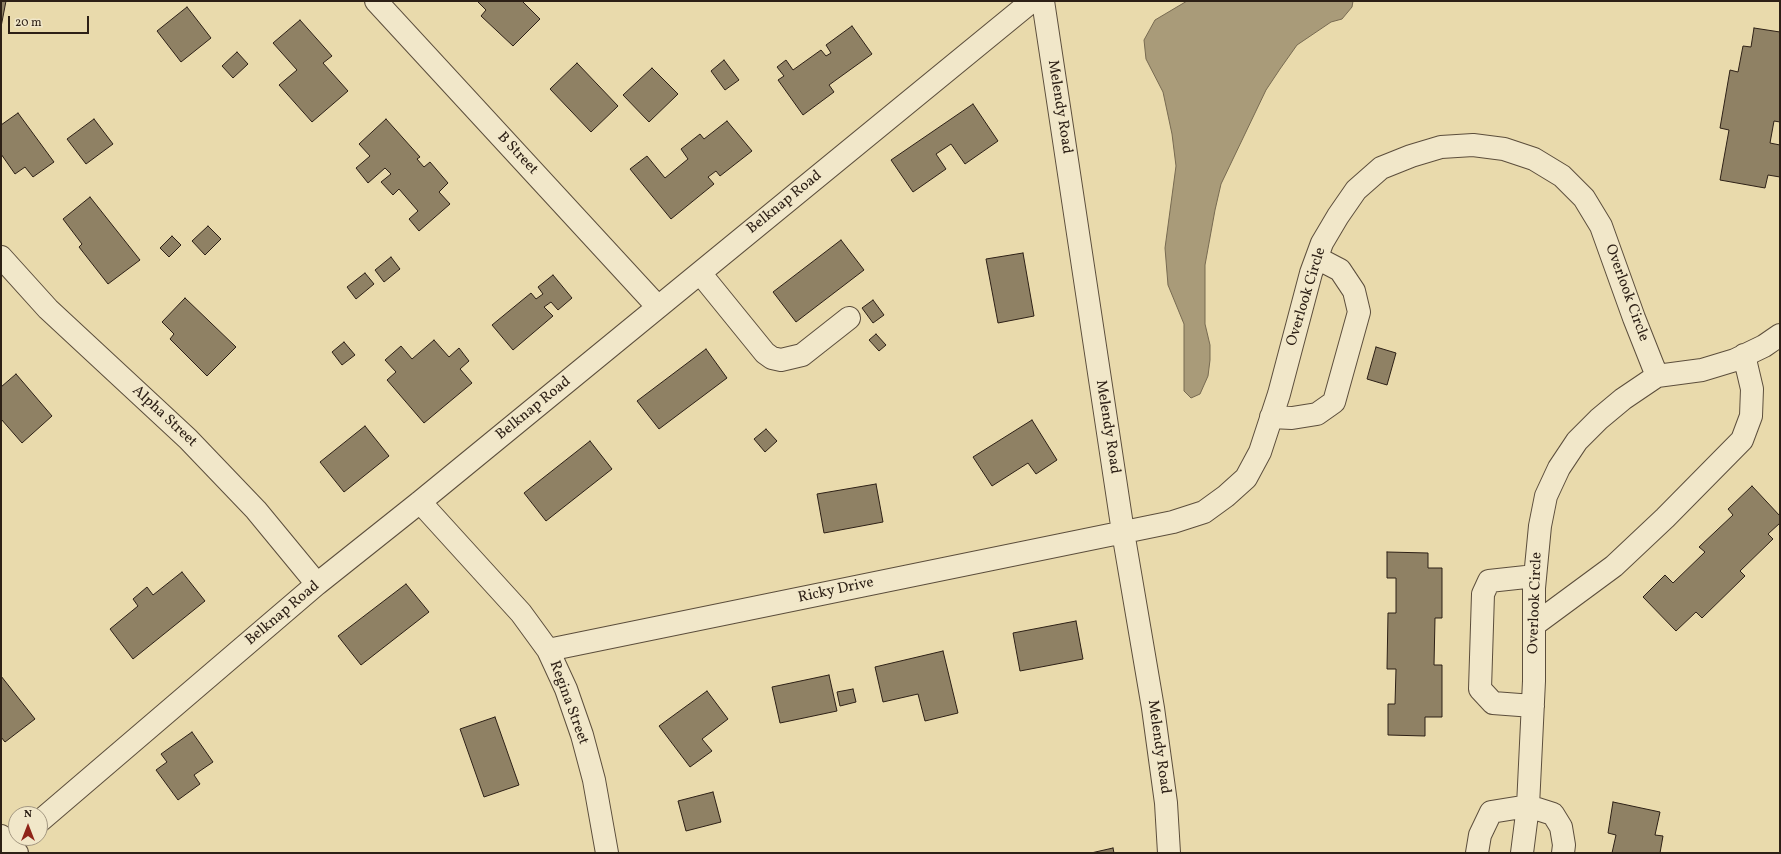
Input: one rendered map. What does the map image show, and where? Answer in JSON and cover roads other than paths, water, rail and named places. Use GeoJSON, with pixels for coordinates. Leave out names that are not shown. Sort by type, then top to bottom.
{"type":"FeatureCollection","features":[{"type":"Feature","properties":{"kind":"street","name":"B Street"},"geometry":{"type":"LineString","coordinates":[[376,1],[658,307]]}},
{"type":"Feature","properties":{"kind":"street","name":"Belknap Road"},"geometry":{"type":"LineString","coordinates":[[48,814],[317,584],[420,502],[1032,1]]}},
{"type":"Feature","properties":{"kind":"street","name":"Melendy Road"},"geometry":{"type":"LineString","coordinates":[[1043,1],[1124,532],[1153,708],[1166,803],[1170,853]]}},
{"type":"Feature","properties":{"kind":"street","name":"Overlook Circle"},"geometry":{"type":"LineString","coordinates":[[1124,532],[1173,522],[1204,512],[1226,496],[1246,478],[1260,452],[1311,273],[1322,244],[1338,216],[1356,190],[1380,168],[1411,156],[1441,147],[1473,144],[1504,148],[1534,159],[1562,176],[1584,198],[1601,226],[1634,318],[1657,376]]}},
{"type":"Feature","properties":{"kind":"street","name":"Alpha Street"},"geometry":{"type":"LineString","coordinates":[[1,257],[48,309],[188,439],[256,510],[317,584]]}},
{"type":"Feature","properties":{"kind":"street"},"geometry":{"type":"LineString","coordinates":[[1271,417],[1292,418],[1317,414],[1334,402],[1359,312],[1354,291],[1340,270],[1317,258]]}},
{"type":"Feature","properties":{"kind":"street"},"geometry":{"type":"LineString","coordinates":[[700,273],[765,353],[772,358],[781,360],[802,354],[849,318]]}},
{"type":"Feature","properties":{"kind":"street","name":"Overlook Circle"},"geometry":{"type":"LineString","coordinates":[[1522,853],[1528,806],[1533,706],[1535,576],[1541,519],[1546,496],[1559,468],[1576,441],[1599,419],[1623,399],[1657,376],[1702,370],[1735,360],[1780,335]]}},
{"type":"Feature","properties":{"kind":"street"},"geometry":{"type":"LineString","coordinates":[[1534,625],[1614,566],[1665,518],[1742,440],[1751,416],[1752,389],[1744,355]]}},
{"type":"Feature","properties":{"kind":"street","name":"Regina Street"},"geometry":{"type":"LineString","coordinates":[[420,502],[521,613],[548,650],[566,689],[582,735],[594,780],[607,853]]}},
{"type":"Feature","properties":{"kind":"street","name":"Ricky Drive"},"geometry":{"type":"LineString","coordinates":[[548,650],[1124,532]]}},
{"type":"Feature","properties":{"kind":"street"},"geometry":{"type":"LineString","coordinates":[[1533,706],[1493,703],[1480,689],[1483,594],[1489,581],[1535,576]]}},
{"type":"Feature","properties":{"kind":"street"},"geometry":{"type":"LineString","coordinates":[[1477,853],[1480,836],[1491,812],[1528,806],[1553,814],[1561,827],[1564,845],[1563,853]]}}]}
